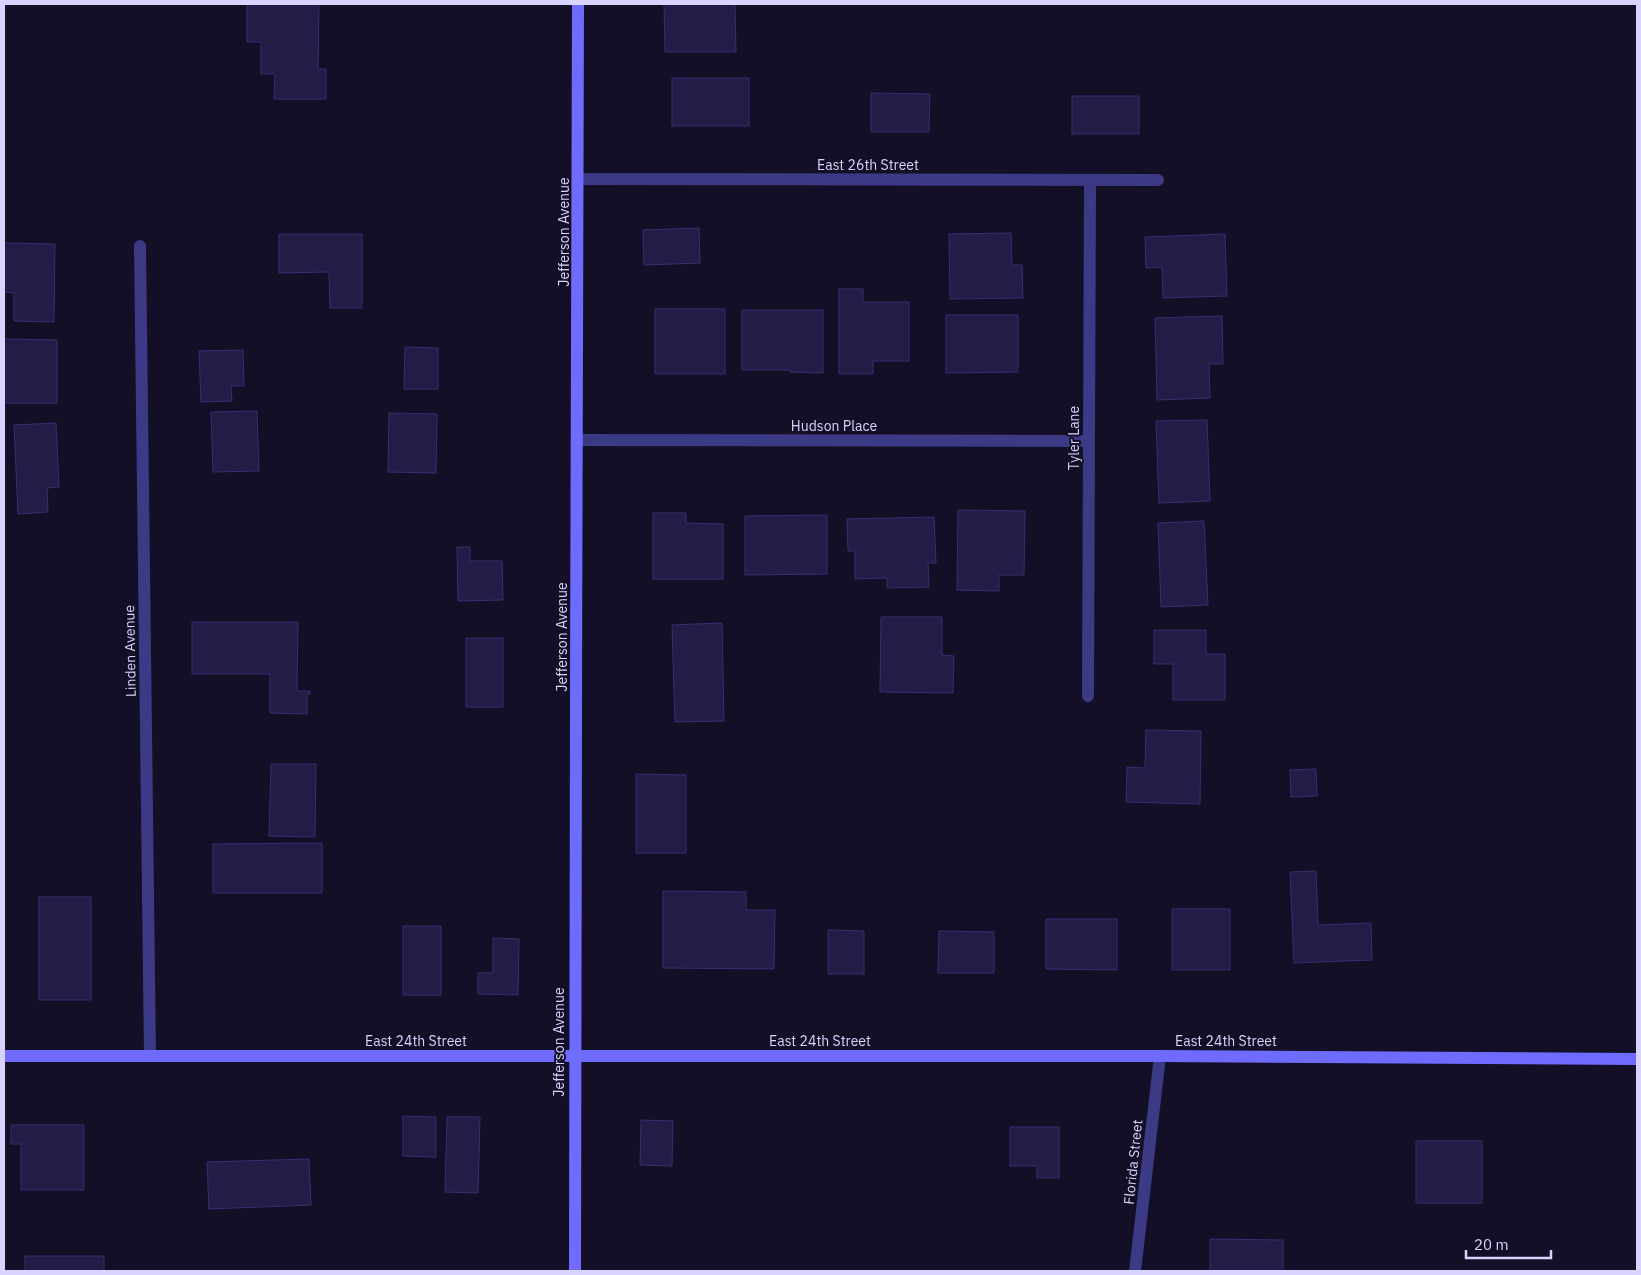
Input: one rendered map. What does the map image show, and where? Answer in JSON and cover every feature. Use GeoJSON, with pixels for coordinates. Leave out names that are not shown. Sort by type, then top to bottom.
{"type":"FeatureCollection","features":[{"type":"Feature","properties":{"kind":"main road","name":"Jefferson Avenue"},"geometry":{"type":"LineString","coordinates":[[575,1271],[573,1056],[578,440],[578,4]]}},
{"type":"Feature","properties":{"kind":"main road","name":"East 24th Street"},"geometry":{"type":"LineString","coordinates":[[4,1056],[1160,1056],[1637,1059]]}},
{"type":"Feature","properties":{"kind":"street","name":"East 26th Street"},"geometry":{"type":"LineString","coordinates":[[579,179],[1158,180]]}},
{"type":"Feature","properties":{"kind":"street","name":"Tyler Lane"},"geometry":{"type":"LineString","coordinates":[[1088,696],[1090,180]]}},
{"type":"Feature","properties":{"kind":"street","name":"Linden Avenue"},"geometry":{"type":"LineString","coordinates":[[140,246],[150,1056]]}},
{"type":"Feature","properties":{"kind":"street","name":"Hudson Place"},"geometry":{"type":"LineString","coordinates":[[578,440],[1089,441]]}},
{"type":"Feature","properties":{"kind":"street","name":"Florida Street"},"geometry":{"type":"LineString","coordinates":[[1136,1271],[1160,1056]]}},
{"type":"Feature","properties":{"kind":"building"},"geometry":{"type":"Polygon","coordinates":[[[247,4],[319,4],[318,69],[326,69],[326,99],[274,99],[275,74],[261,74],[261,42],[247,42],[247,4]]]}},
{"type":"Feature","properties":{"kind":"building"},"geometry":{"type":"Polygon","coordinates":[[[664,4],[735,4],[736,52],[665,52],[664,4]]]}},
{"type":"Feature","properties":{"kind":"building"},"geometry":{"type":"Polygon","coordinates":[[[672,78],[749,78],[749,126],[672,126],[672,78]]]}},
{"type":"Feature","properties":{"kind":"building"},"geometry":{"type":"Polygon","coordinates":[[[871,93],[930,94],[929,132],[871,132],[871,93]]]}},
{"type":"Feature","properties":{"kind":"building"},"geometry":{"type":"Polygon","coordinates":[[[1072,96],[1139,96],[1139,134],[1072,134],[1072,96]]]}},
{"type":"Feature","properties":{"kind":"building"},"geometry":{"type":"Polygon","coordinates":[[[699,228],[700,263],[644,265],[643,230],[699,228]]]}},
{"type":"Feature","properties":{"kind":"building"},"geometry":{"type":"Polygon","coordinates":[[[1011,233],[1012,265],[1022,265],[1023,298],[950,299],[949,234],[1011,233]]]}},
{"type":"Feature","properties":{"kind":"building"},"geometry":{"type":"Polygon","coordinates":[[[279,234],[362,234],[362,308],[330,308],[329,272],[279,273],[279,234]]]}},
{"type":"Feature","properties":{"kind":"building"},"geometry":{"type":"Polygon","coordinates":[[[1225,234],[1227,296],[1163,298],[1162,267],[1146,268],[1145,237],[1225,234]]]}},
{"type":"Feature","properties":{"kind":"building"},"geometry":{"type":"Polygon","coordinates":[[[4,243],[55,244],[54,322],[14,321],[14,293],[4,292],[4,243]]]}},
{"type":"Feature","properties":{"kind":"building"},"geometry":{"type":"Polygon","coordinates":[[[839,289],[863,289],[863,302],[909,302],[909,361],[873,361],[873,374],[839,374],[839,289]]]}},
{"type":"Feature","properties":{"kind":"building"},"geometry":{"type":"Polygon","coordinates":[[[655,309],[725,309],[725,374],[655,374],[655,309]]]}},
{"type":"Feature","properties":{"kind":"building"},"geometry":{"type":"Polygon","coordinates":[[[742,310],[823,310],[823,373],[790,372],[790,370],[742,370],[742,310]]]}},
{"type":"Feature","properties":{"kind":"building"},"geometry":{"type":"Polygon","coordinates":[[[946,315],[1018,315],[1018,372],[946,373],[946,315]]]}},
{"type":"Feature","properties":{"kind":"building"},"geometry":{"type":"Polygon","coordinates":[[[1222,316],[1223,364],[1209,364],[1210,398],[1157,400],[1155,318],[1222,316]]]}},
{"type":"Feature","properties":{"kind":"building"},"geometry":{"type":"Polygon","coordinates":[[[4,339],[57,340],[57,403],[4,403],[4,339]]]}},
{"type":"Feature","properties":{"kind":"building"},"geometry":{"type":"Polygon","coordinates":[[[405,347],[438,348],[438,389],[404,389],[405,347]]]}},
{"type":"Feature","properties":{"kind":"building"},"geometry":{"type":"Polygon","coordinates":[[[243,350],[244,386],[231,386],[232,401],[201,402],[199,351],[243,350]]]}},
{"type":"Feature","properties":{"kind":"building"},"geometry":{"type":"Polygon","coordinates":[[[257,411],[259,471],[213,472],[211,412],[257,411]]]}},
{"type":"Feature","properties":{"kind":"building"},"geometry":{"type":"Polygon","coordinates":[[[389,413],[437,414],[436,473],[388,472],[389,413]]]}},
{"type":"Feature","properties":{"kind":"building"},"geometry":{"type":"Polygon","coordinates":[[[1207,420],[1210,501],[1159,503],[1156,421],[1207,420]]]}},
{"type":"Feature","properties":{"kind":"building"},"geometry":{"type":"Polygon","coordinates":[[[56,423],[59,487],[47,488],[48,512],[18,514],[14,425],[56,423]]]}},
{"type":"Feature","properties":{"kind":"building"},"geometry":{"type":"Polygon","coordinates":[[[958,510],[1025,511],[1024,575],[999,575],[999,591],[957,590],[958,510]]]}},
{"type":"Feature","properties":{"kind":"building"},"geometry":{"type":"Polygon","coordinates":[[[653,513],[686,513],[686,523],[723,524],[723,579],[653,579],[653,513]]]}},
{"type":"Feature","properties":{"kind":"building"},"geometry":{"type":"Polygon","coordinates":[[[827,515],[827,574],[745,575],[745,516],[827,515]]]}},
{"type":"Feature","properties":{"kind":"building"},"geometry":{"type":"Polygon","coordinates":[[[934,517],[936,563],[928,563],[929,587],[887,588],[887,578],[855,579],[855,551],[848,551],[847,519],[934,517]]]}},
{"type":"Feature","properties":{"kind":"building"},"geometry":{"type":"Polygon","coordinates":[[[1204,521],[1208,605],[1161,607],[1158,523],[1204,521]]]}},
{"type":"Feature","properties":{"kind":"building"},"geometry":{"type":"Polygon","coordinates":[[[457,547],[470,547],[470,561],[502,561],[503,600],[458,601],[457,547]]]}},
{"type":"Feature","properties":{"kind":"building"},"geometry":{"type":"Polygon","coordinates":[[[881,617],[942,617],[942,655],[954,656],[953,693],[880,692],[881,617]]]}},
{"type":"Feature","properties":{"kind":"building"},"geometry":{"type":"Polygon","coordinates":[[[192,622],[298,622],[297,691],[310,691],[310,694],[307,694],[307,714],[270,713],[270,674],[192,674],[192,622]]]}},
{"type":"Feature","properties":{"kind":"building"},"geometry":{"type":"Polygon","coordinates":[[[722,623],[724,721],[675,722],[672,625],[722,623]]]}},
{"type":"Feature","properties":{"kind":"building"},"geometry":{"type":"Polygon","coordinates":[[[1154,630],[1206,630],[1206,654],[1225,654],[1225,700],[1173,700],[1173,664],[1154,664],[1154,630]]]}},
{"type":"Feature","properties":{"kind":"building"},"geometry":{"type":"Polygon","coordinates":[[[466,638],[503,638],[503,707],[466,707],[466,638]]]}},
{"type":"Feature","properties":{"kind":"building"},"geometry":{"type":"Polygon","coordinates":[[[1146,730],[1201,731],[1200,804],[1126,802],[1127,767],[1145,768],[1146,730]]]}},
{"type":"Feature","properties":{"kind":"building"},"geometry":{"type":"Polygon","coordinates":[[[271,764],[316,764],[315,837],[269,836],[271,764]]]}},
{"type":"Feature","properties":{"kind":"building"},"geometry":{"type":"Polygon","coordinates":[[[1316,769],[1317,796],[1291,797],[1290,770],[1316,769]]]}},
{"type":"Feature","properties":{"kind":"building"},"geometry":{"type":"Polygon","coordinates":[[[636,774],[686,775],[686,853],[636,853],[636,774]]]}},
{"type":"Feature","properties":{"kind":"building"},"geometry":{"type":"Polygon","coordinates":[[[322,843],[322,893],[213,893],[213,844],[322,843]]]}},
{"type":"Feature","properties":{"kind":"building"},"geometry":{"type":"Polygon","coordinates":[[[1316,871],[1318,925],[1371,923],[1372,960],[1294,963],[1290,872],[1316,871]]]}},
{"type":"Feature","properties":{"kind":"building"},"geometry":{"type":"Polygon","coordinates":[[[663,891],[746,892],[746,910],[775,910],[774,969],[663,968],[663,891]]]}},
{"type":"Feature","properties":{"kind":"building"},"geometry":{"type":"Polygon","coordinates":[[[39,897],[91,897],[91,1000],[39,1000],[39,897]]]}},
{"type":"Feature","properties":{"kind":"building"},"geometry":{"type":"Polygon","coordinates":[[[1172,909],[1230,909],[1230,970],[1172,970],[1172,909]]]}},
{"type":"Feature","properties":{"kind":"building"},"geometry":{"type":"Polygon","coordinates":[[[1046,919],[1117,919],[1117,970],[1046,969],[1046,919]]]}},
{"type":"Feature","properties":{"kind":"building"},"geometry":{"type":"Polygon","coordinates":[[[403,926],[441,926],[441,995],[403,995],[403,926]]]}},
{"type":"Feature","properties":{"kind":"building"},"geometry":{"type":"Polygon","coordinates":[[[828,930],[864,931],[864,974],[828,974],[828,930]]]}},
{"type":"Feature","properties":{"kind":"building"},"geometry":{"type":"Polygon","coordinates":[[[939,931],[994,932],[994,973],[938,973],[939,931]]]}},
{"type":"Feature","properties":{"kind":"building"},"geometry":{"type":"Polygon","coordinates":[[[493,938],[519,939],[518,995],[478,994],[478,973],[493,973],[493,938]]]}},
{"type":"Feature","properties":{"kind":"building"},"geometry":{"type":"Polygon","coordinates":[[[403,1116],[436,1117],[436,1157],[403,1156],[403,1116]]]}},
{"type":"Feature","properties":{"kind":"building"},"geometry":{"type":"Polygon","coordinates":[[[447,1117],[480,1117],[478,1193],[445,1192],[447,1117]]]}},
{"type":"Feature","properties":{"kind":"building"},"geometry":{"type":"Polygon","coordinates":[[[641,1120],[673,1121],[672,1166],[640,1165],[641,1120]]]}},
{"type":"Feature","properties":{"kind":"building"},"geometry":{"type":"Polygon","coordinates":[[[11,1125],[84,1125],[84,1190],[21,1190],[21,1144],[11,1144],[11,1125]]]}},
{"type":"Feature","properties":{"kind":"building"},"geometry":{"type":"Polygon","coordinates":[[[1010,1127],[1059,1127],[1059,1178],[1037,1178],[1037,1166],[1010,1166],[1010,1127]]]}},
{"type":"Feature","properties":{"kind":"building"},"geometry":{"type":"Polygon","coordinates":[[[1416,1141],[1482,1141],[1482,1203],[1416,1203],[1416,1141]]]}},
{"type":"Feature","properties":{"kind":"building"},"geometry":{"type":"Polygon","coordinates":[[[309,1159],[311,1205],[209,1209],[207,1162],[309,1159]]]}},
{"type":"Feature","properties":{"kind":"building"},"geometry":{"type":"Polygon","coordinates":[[[1210,1239],[1283,1240],[1283,1271],[1210,1271],[1210,1239]]]}},
{"type":"Feature","properties":{"kind":"building"},"geometry":{"type":"Polygon","coordinates":[[[25,1256],[104,1256],[104,1271],[25,1271],[25,1256]]]}}]}
